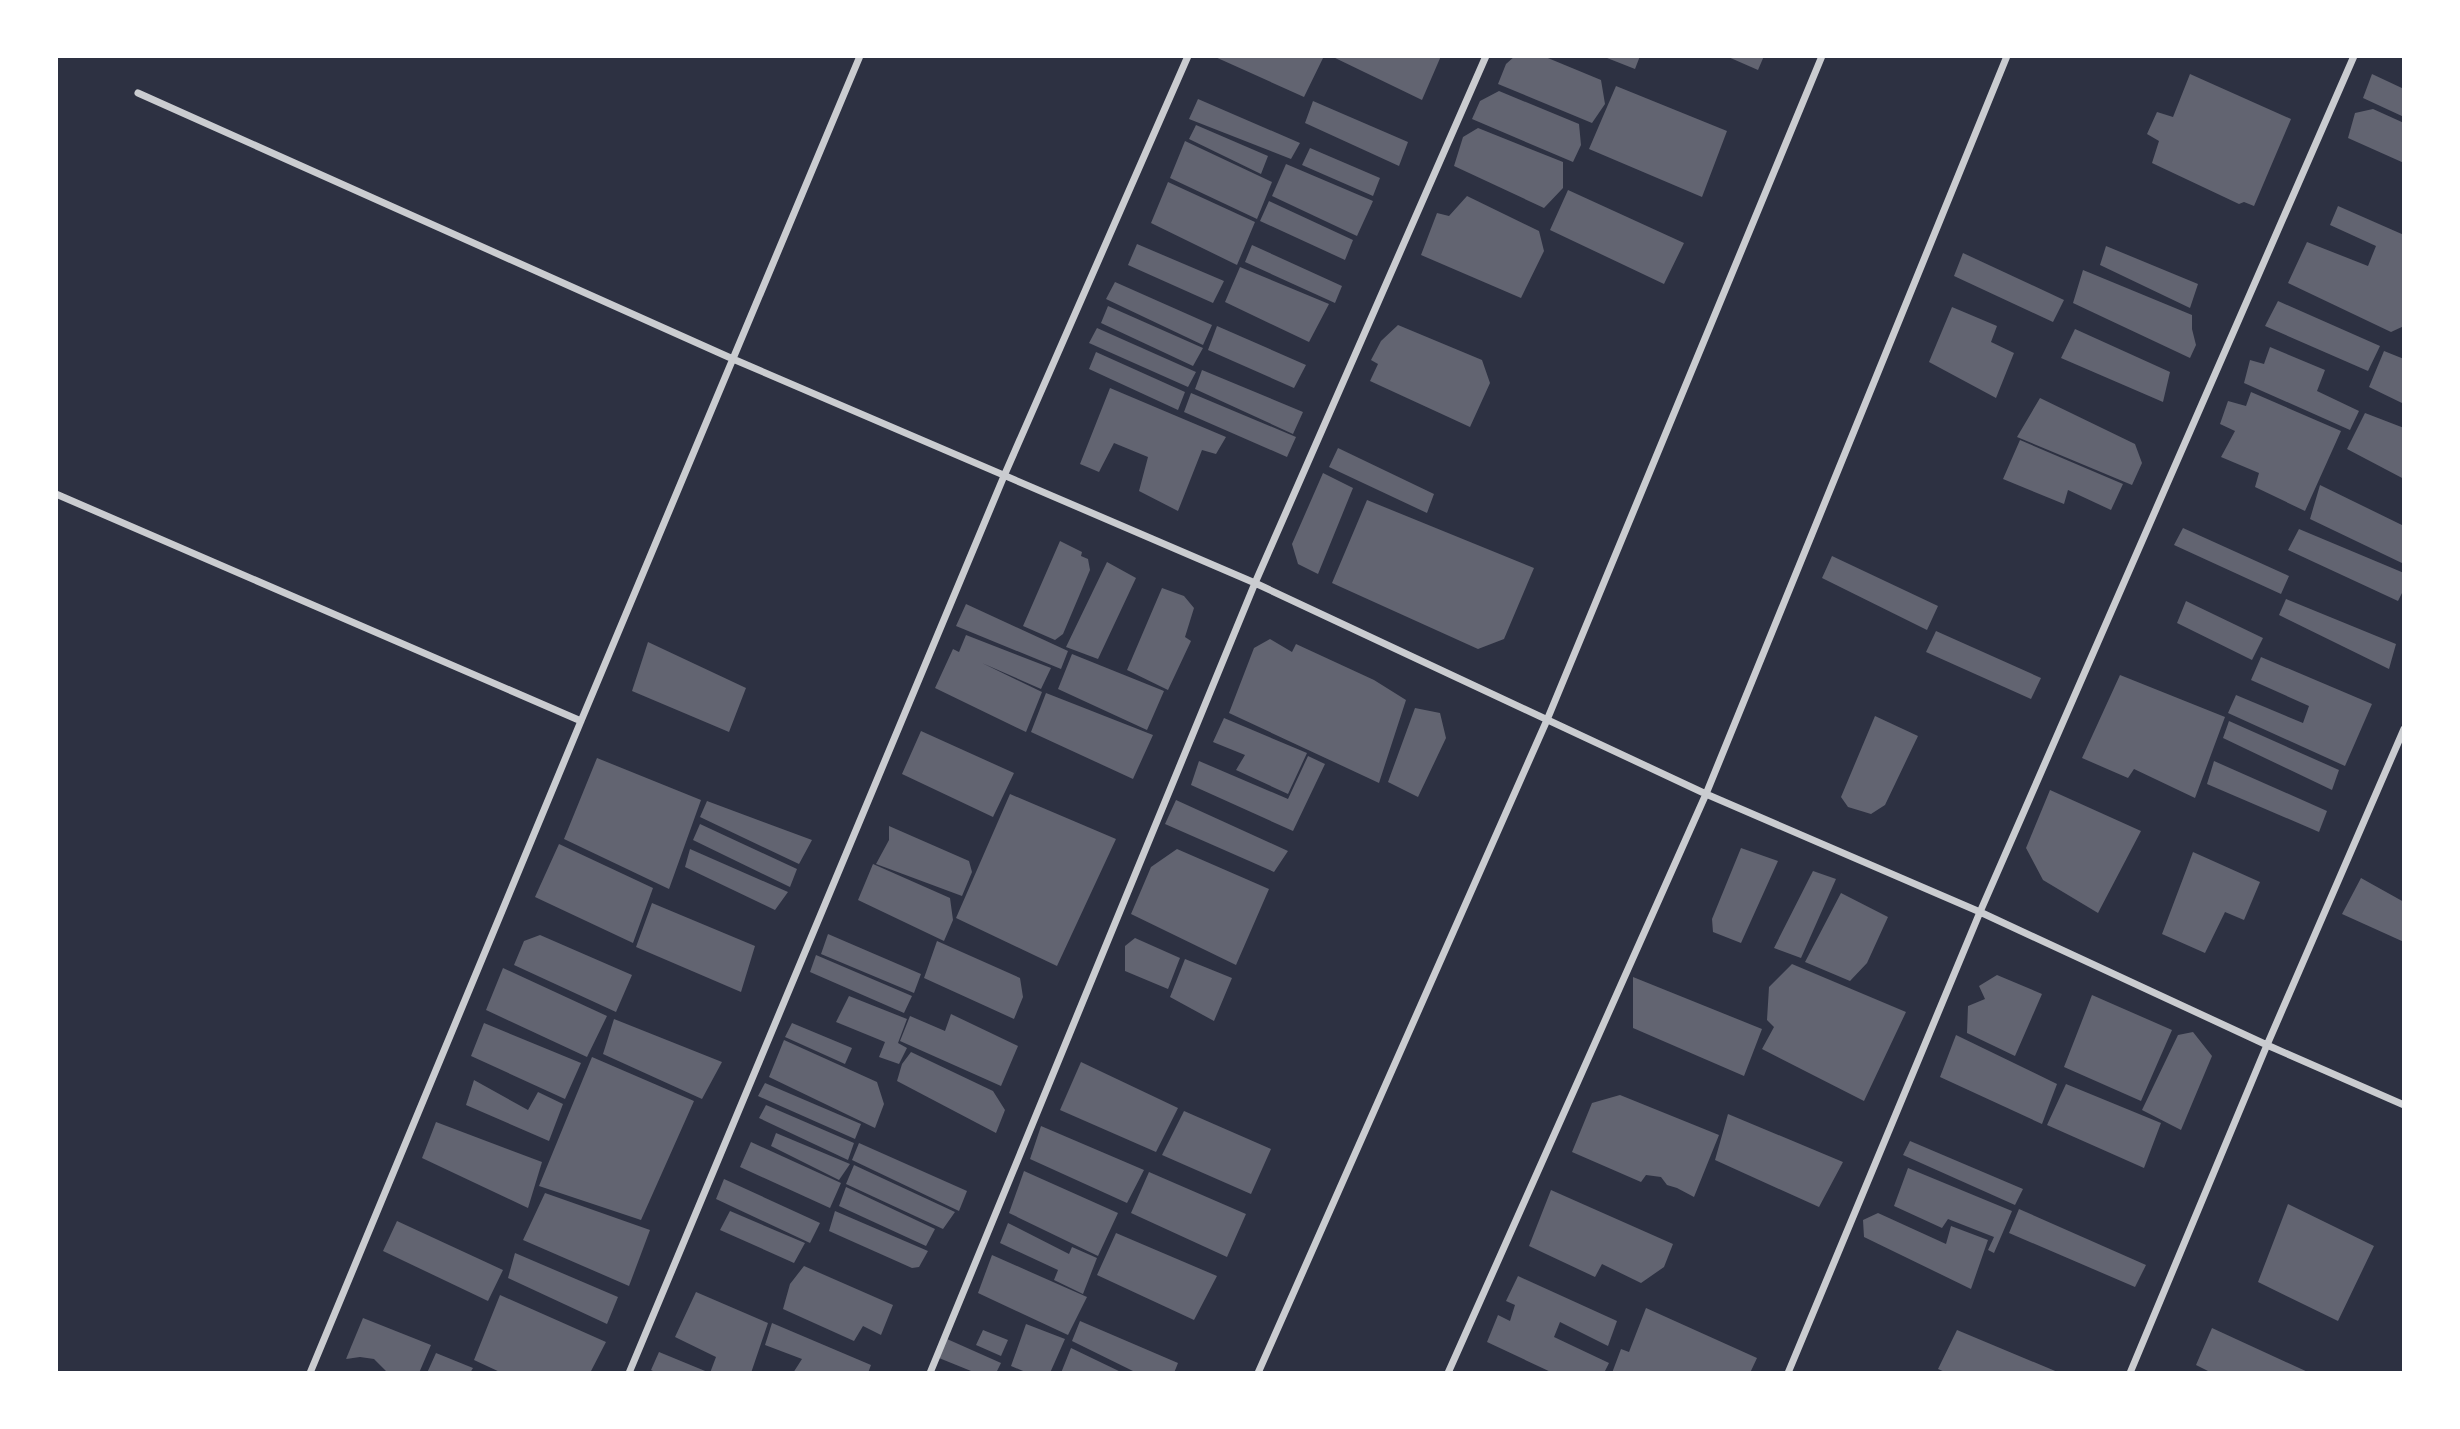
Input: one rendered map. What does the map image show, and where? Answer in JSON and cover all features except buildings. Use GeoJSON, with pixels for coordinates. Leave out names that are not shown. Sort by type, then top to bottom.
{"type":"FeatureCollection","features":[{"type":"Feature","properties":{"kind":"street"},"geometry":{"type":"LineString","coordinates":[[310,1373],[580,721],[860,56]]}},
{"type":"Feature","properties":{"kind":"street"},"geometry":{"type":"LineString","coordinates":[[629,1373],[1004,476],[1188,56]]}},
{"type":"Feature","properties":{"kind":"street"},"geometry":{"type":"LineString","coordinates":[[930,1373],[1255,583],[1486,56]]}},
{"type":"Feature","properties":{"kind":"street"},"geometry":{"type":"LineString","coordinates":[[1258,1373],[1547,720],[1822,56]]}},
{"type":"Feature","properties":{"kind":"street"},"geometry":{"type":"LineString","coordinates":[[1448,1373],[1706,794],[2007,56]]}},
{"type":"Feature","properties":{"kind":"street"},"geometry":{"type":"LineString","coordinates":[[1788,1373],[1980,912],[2354,56]]}},
{"type":"Feature","properties":{"kind":"street"},"geometry":{"type":"LineString","coordinates":[[138,93],[733,359],[1255,583],[1706,794],[1980,912],[2267,1045],[2404,1105]]}},
{"type":"Feature","properties":{"kind":"street"},"geometry":{"type":"LineString","coordinates":[[56,494],[580,721]]}},
{"type":"Feature","properties":{"kind":"street"},"geometry":{"type":"LineString","coordinates":[[2130,1373],[2267,1045],[2404,729]]}}]}
